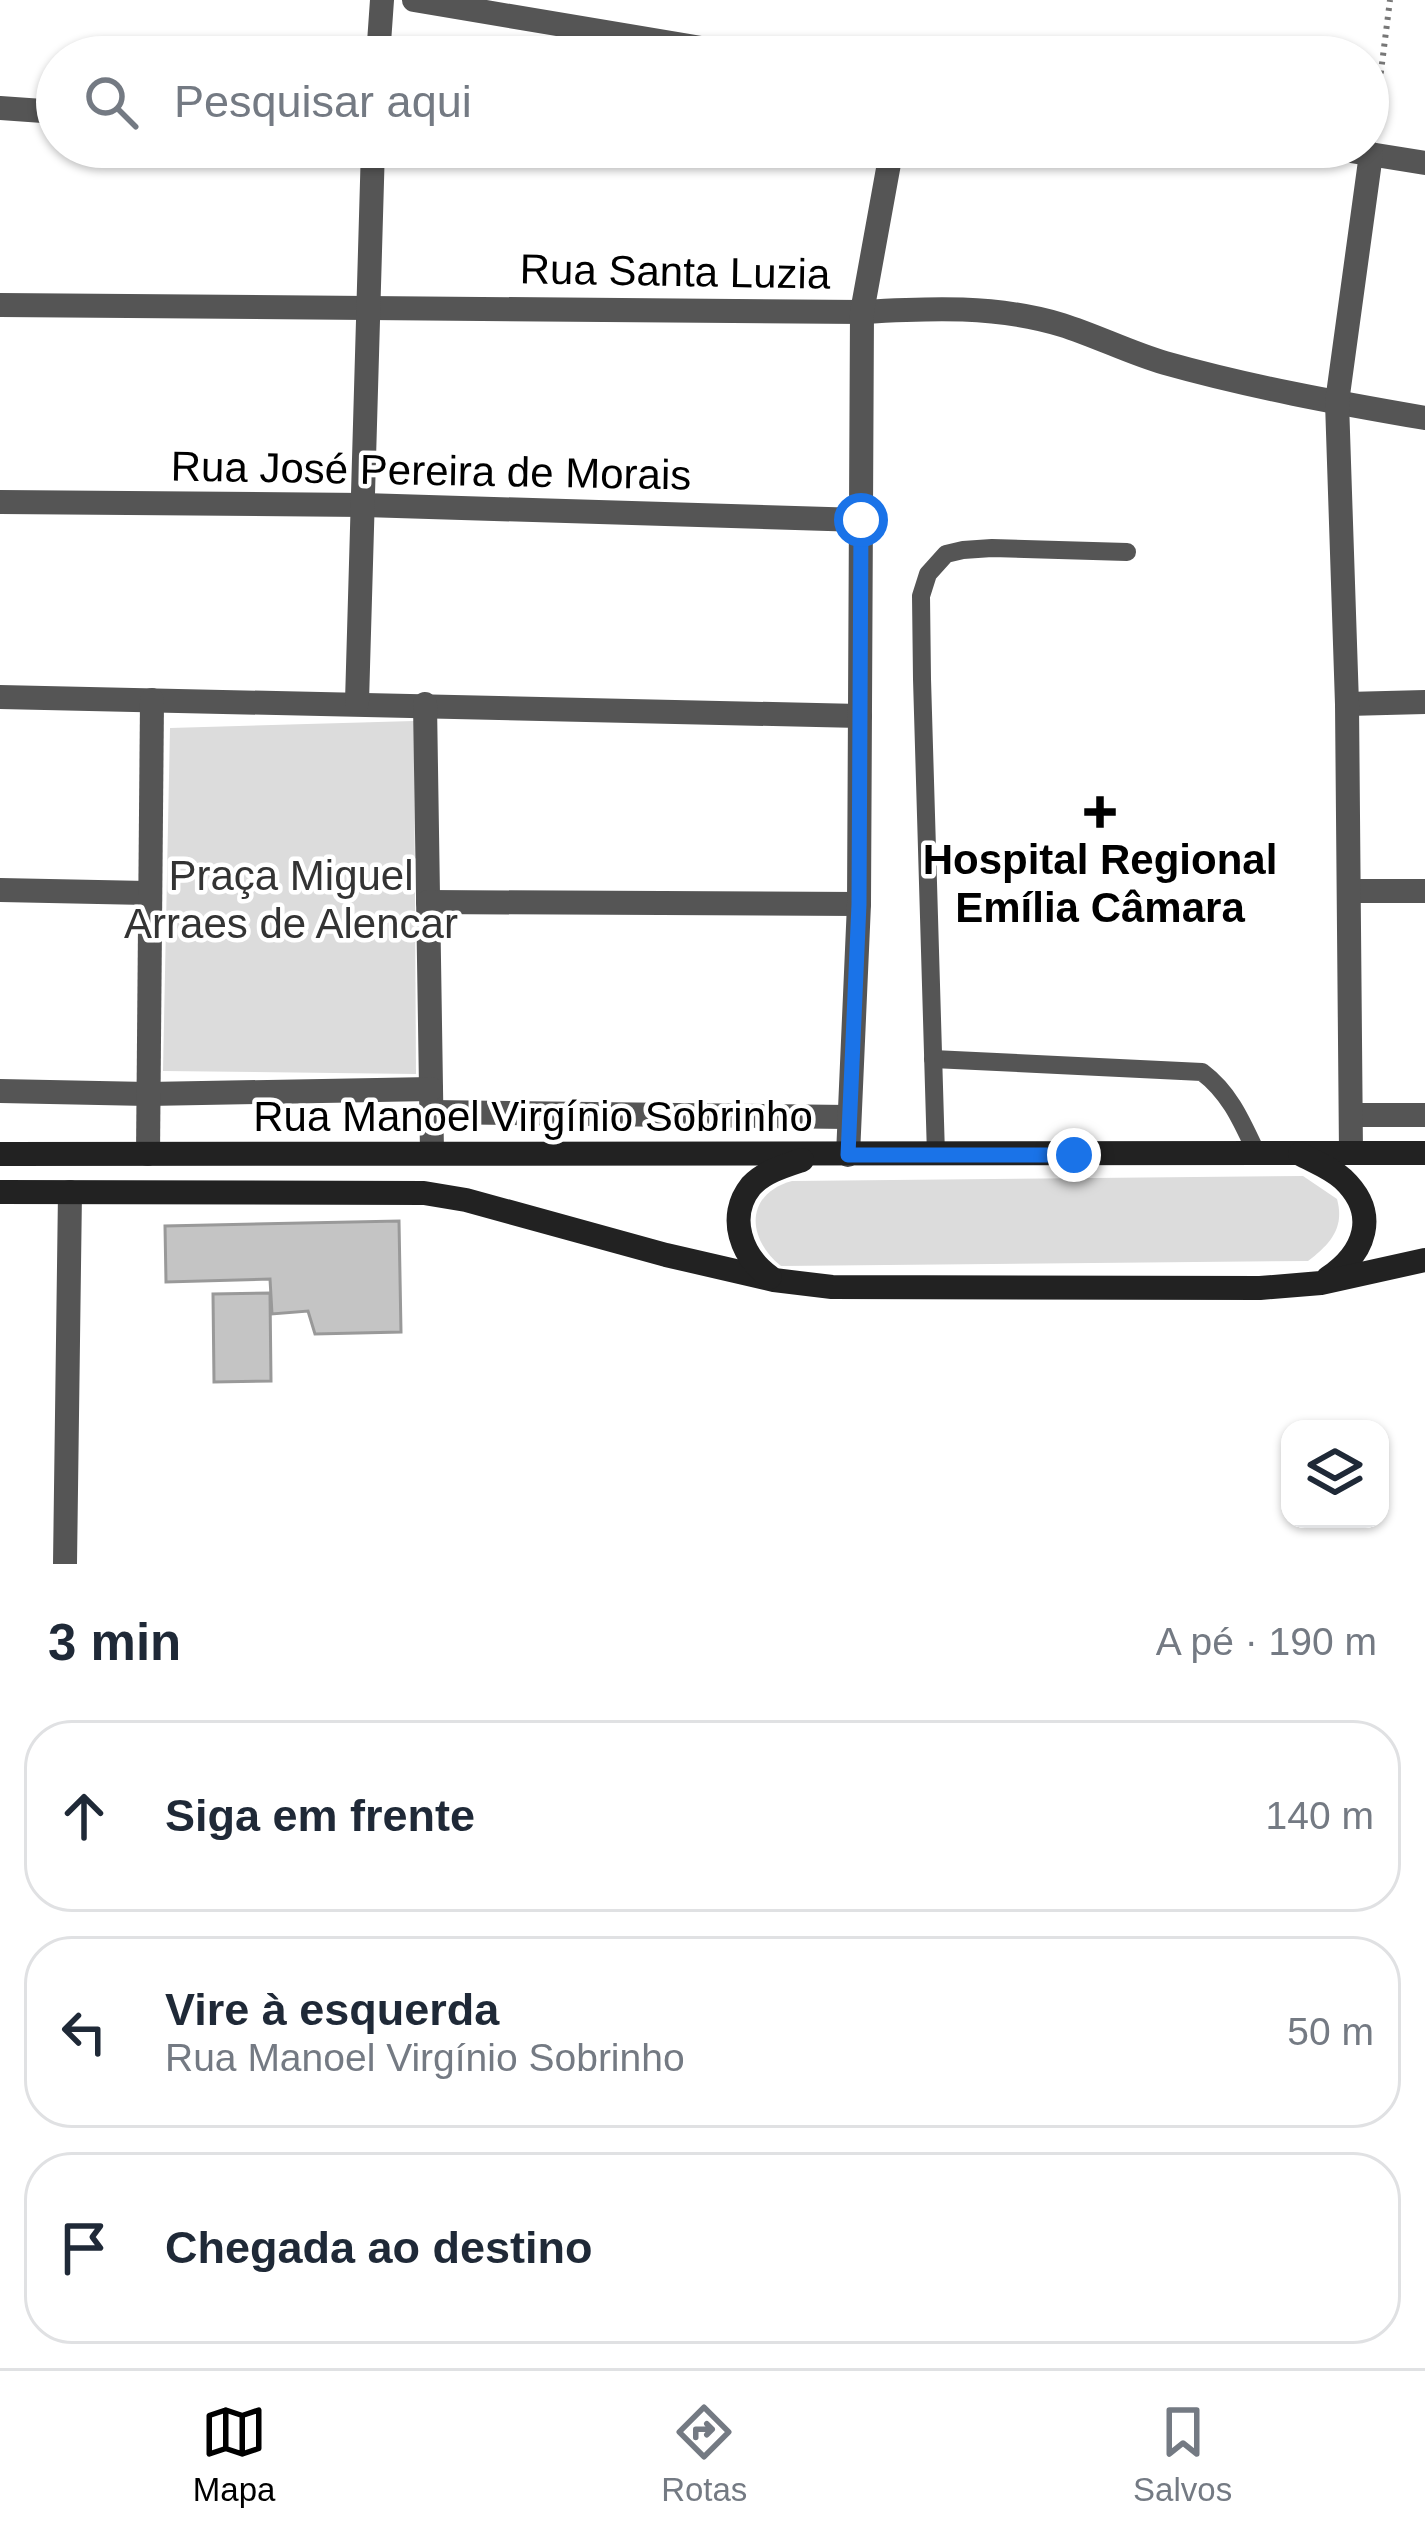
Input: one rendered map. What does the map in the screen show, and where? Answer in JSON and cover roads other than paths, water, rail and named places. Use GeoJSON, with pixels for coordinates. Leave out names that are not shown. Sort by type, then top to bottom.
{"type":"FeatureCollection","features":[{"type":"Feature","properties":{"kind":"main road"},"geometry":{"type":"LineString","coordinates":[[1298,1153],[1346,1181],[1359,1200],[1365,1226],[1355,1256],[1322,1282]]}},
{"type":"Feature","properties":{"kind":"main road","name":"Rua Manoel Virgínio Sobrinho"},"geometry":{"type":"LineString","coordinates":[[0,1154],[1425,1154]]}},
{"type":"Feature","properties":{"kind":"main road"},"geometry":{"type":"LineString","coordinates":[[774,1280],[755,1266],[742,1247],[741,1210],[748,1189],[760,1179],[815,1155]]}},
{"type":"Feature","properties":{"kind":"main road","name":"Rua Manoel Virgínio Sobrinho"},"geometry":{"type":"LineString","coordinates":[[0,1192],[424,1193],[774,1280],[832,1287],[1260,1288],[1322,1282],[1425,1260]]}},
{"type":"Feature","properties":{"kind":"street"},"geometry":{"type":"LineString","coordinates":[[379,36],[382,0]]}},
{"type":"Feature","properties":{"kind":"street"},"geometry":{"type":"LineString","coordinates":[[414,0],[629,36]]}},
{"type":"Feature","properties":{"kind":"street"},"geometry":{"type":"LineString","coordinates":[[0,109],[36,111]]}},
{"type":"Feature","properties":{"kind":"street"},"geometry":{"type":"LineString","coordinates":[[1389,157],[1425,163]]}},
{"type":"Feature","properties":{"kind":"street"},"geometry":{"type":"LineString","coordinates":[[357,702],[373,168]]}},
{"type":"Feature","properties":{"kind":"street"},"geometry":{"type":"LineString","coordinates":[[848,1155],[859,904],[862,312],[888,168]]}},
{"type":"Feature","properties":{"kind":"street"},"geometry":{"type":"LineString","coordinates":[[1352,1153],[1347,704],[1337,402],[1369,168]]}},
{"type":"Feature","properties":{"kind":"street","name":"Rua Santa Luzia"},"geometry":{"type":"LineString","coordinates":[[0,305],[1001,312],[1061,325],[1163,362],[1425,418]]}},
{"type":"Feature","properties":{"kind":"street","name":"Rua José Pereira de Morais"},"geometry":{"type":"LineString","coordinates":[[0,502],[364,505],[861,520]]}},
{"type":"Feature","properties":{"kind":"street"},"geometry":{"type":"LineString","coordinates":[[0,697],[860,716]]}},
{"type":"Feature","properties":{"kind":"street"},"geometry":{"type":"LineString","coordinates":[[148,1154],[152,700]]}},
{"type":"Feature","properties":{"kind":"street"},"geometry":{"type":"LineString","coordinates":[[1347,704],[1425,702]]}},
{"type":"Feature","properties":{"kind":"street"},"geometry":{"type":"LineString","coordinates":[[425,704],[432,1151]]}},
{"type":"Feature","properties":{"kind":"street"},"geometry":{"type":"LineString","coordinates":[[0,890],[147,893]]}},
{"type":"Feature","properties":{"kind":"street"},"geometry":{"type":"LineString","coordinates":[[1350,891],[1425,891]]}},
{"type":"Feature","properties":{"kind":"street"},"geometry":{"type":"LineString","coordinates":[[428,902],[859,904]]}},
{"type":"Feature","properties":{"kind":"street"},"geometry":{"type":"LineString","coordinates":[[0,1091],[849,1117]]}},
{"type":"Feature","properties":{"kind":"street"},"geometry":{"type":"LineString","coordinates":[[1351,1114],[1425,1115]]}},
{"type":"Feature","properties":{"kind":"street"},"geometry":{"type":"LineString","coordinates":[[65,1564],[70,1192]]}},
{"type":"Feature","properties":{"kind":"lane"},"geometry":{"type":"LineString","coordinates":[[936,1155],[921,596],[928,574],[946,554],[963,550],[1127,552]]}},
{"type":"Feature","properties":{"kind":"lane"},"geometry":{"type":"LineString","coordinates":[[933,1059],[1202,1072],[1232,1103],[1257,1154]]}},
{"type":"Feature","properties":{"kind":"place","name":"Hospital Regional Emília Câmara"},"geometry":{"type":"Point","coordinates":[1100,812]}},
{"type":"Feature","properties":{"kind":"park label","name":"Praça Miguel Arraes de Alencar"},"geometry":{"type":"Point","coordinates":[291,899]}}]}
